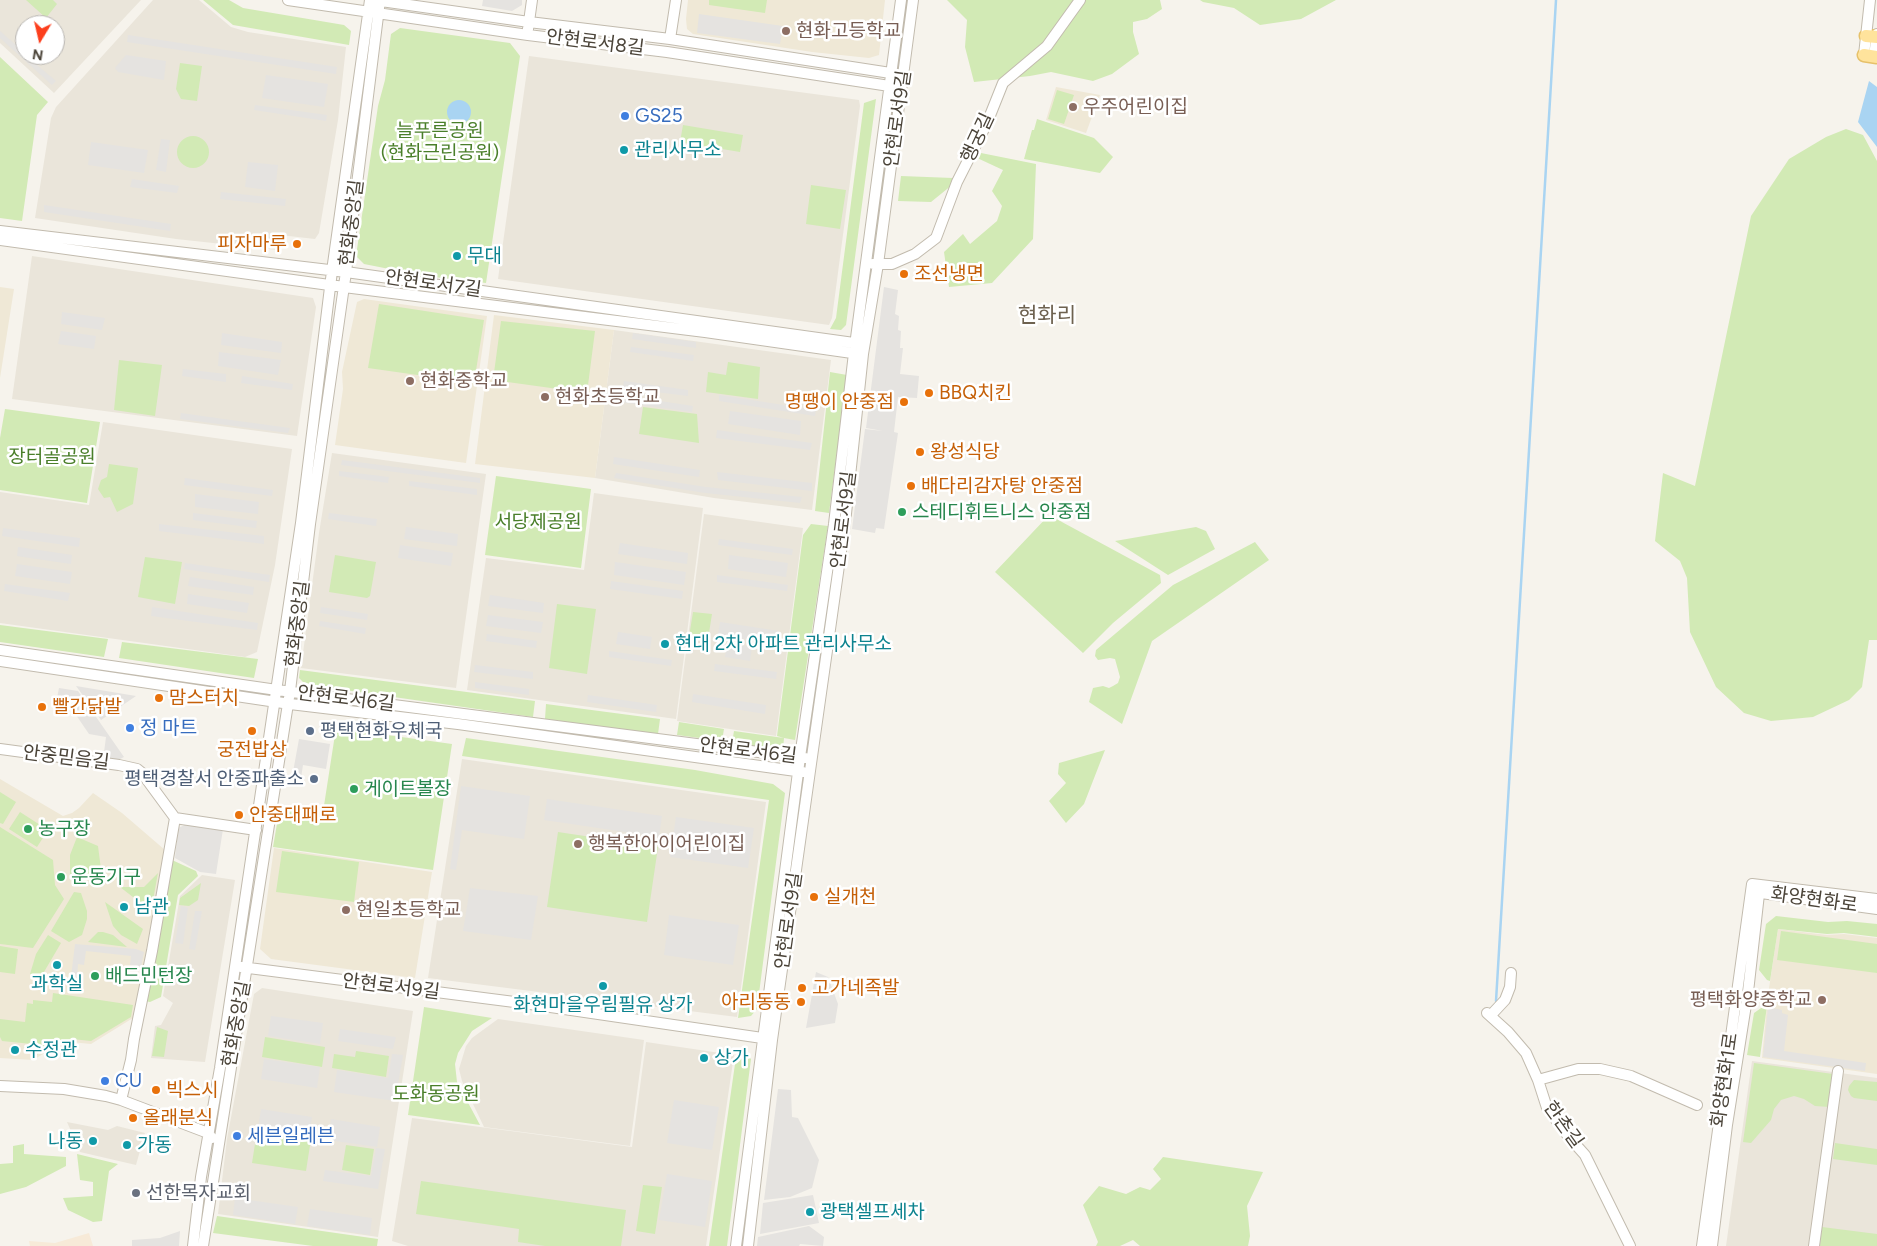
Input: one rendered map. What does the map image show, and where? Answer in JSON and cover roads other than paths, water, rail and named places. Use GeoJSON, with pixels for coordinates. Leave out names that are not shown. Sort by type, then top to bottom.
{"type":"FeatureCollection","features":[{"type":"Feature","properties":{"kind":"street","name":"안현로서8길"},"geometry":{"type":"LineString","coordinates":[[288,0],[373,14],[667,52],[902,88]]}},
{"type":"Feature","properties":{"kind":"street","name":"안현로서8길"},"geometry":{"type":"LineString","coordinates":[[375,0],[529,22],[670,39],[904,75]]}},
{"type":"Feature","properties":{"kind":"street","name":"현화중앙길"},"geometry":{"type":"LineString","coordinates":[[203,1246],[217,1144],[247,968],[290,691],[310,524],[346,272],[375,0]]}},
{"type":"Feature","properties":{"kind":"street"},"geometry":{"type":"LineString","coordinates":[[528,35],[532,0]]}},
{"type":"Feature","properties":{"kind":"street","name":"안현로서8길"},"geometry":{"type":"LineString","coordinates":[[670,39],[676,0]]}},
{"type":"Feature","properties":{"kind":"street"},"geometry":{"type":"LineString","coordinates":[[804,772],[800,758],[859,349],[867,264],[901,0]]}},
{"type":"Feature","properties":{"kind":"street","name":"안현로서9길"},"geometry":{"type":"LineString","coordinates":[[748,1246],[768,1039],[804,772],[812,759],[845,523],[859,349],[878,264],[914,0]]}},
{"type":"Feature","properties":{"kind":"street","name":"행궁길"},"geometry":{"type":"LineString","coordinates":[[867,264],[892,264],[915,254],[936,238],[957,182],[987,123],[1002,83],[1046,46],[1080,0]]}},
{"type":"Feature","properties":{"kind":"street"},"geometry":{"type":"LineString","coordinates":[[1870,0],[1874,36],[1872,56]]}},
{"type":"Feature","properties":{"kind":"street"},"geometry":{"type":"LineString","coordinates":[[193,1246],[208,1133],[256,830],[301,523],[332,271],[373,14]]}},
{"type":"Feature","properties":{"kind":"street","name":"안현로서7길"},"geometry":{"type":"LineString","coordinates":[[0,231],[346,272],[614,309],[859,349]]}},
{"type":"Feature","properties":{"kind":"street","name":"안현로서7길"},"geometry":{"type":"LineString","coordinates":[[0,240],[344,287],[705,332],[859,349]]}},
{"type":"Feature","properties":{"kind":"street","name":"안현로서6길"},"geometry":{"type":"LineString","coordinates":[[0,650],[277,690],[812,759]]}},
{"type":"Feature","properties":{"kind":"street","name":"안현로서6길"},"geometry":{"type":"LineString","coordinates":[[0,661],[288,704],[458,724],[804,772]]}},
{"type":"Feature","properties":{"kind":"street","name":"안중믿음길"},"geometry":{"type":"LineString","coordinates":[[0,749],[137,769],[175,818]]}},
{"type":"Feature","properties":{"kind":"street"},"geometry":{"type":"LineString","coordinates":[[121,1100],[131,1060],[152,951],[175,818],[256,830]]}},
{"type":"Feature","properties":{"kind":"street"},"geometry":{"type":"LineString","coordinates":[[1755,888],[1877,900]]}},
{"type":"Feature","properties":{"kind":"street","name":"화양현화로"},"geometry":{"type":"LineString","coordinates":[[1755,888],[1877,909]]}},
{"type":"Feature","properties":{"kind":"street","name":"화양현화1로"},"geometry":{"type":"LineString","coordinates":[[1702,1246],[1755,888]]}},
{"type":"Feature","properties":{"kind":"street","name":"화양현화1로"},"geometry":{"type":"LineString","coordinates":[[1712,1246],[1727,1125],[1748,992],[1755,888]]}},
{"type":"Feature","properties":{"kind":"street","name":"안현로서9길"},"geometry":{"type":"LineString","coordinates":[[235,966],[530,1004],[768,1039]]}},
{"type":"Feature","properties":{"kind":"street","name":"한촌길"},"geometry":{"type":"LineString","coordinates":[[1510,973],[1510,987],[1505,1000],[1489,1014],[1526,1053],[1538,1080],[1547,1108],[1568,1136],[1585,1154],[1630,1246]]}},
{"type":"Feature","properties":{"kind":"street"},"geometry":{"type":"LineString","coordinates":[[736,1246],[768,1039]]}},
{"type":"Feature","properties":{"kind":"street"},"geometry":{"type":"LineString","coordinates":[[1538,1080],[1578,1069],[1600,1069],[1632,1076],[1697,1105]]}},
{"type":"Feature","properties":{"kind":"street"},"geometry":{"type":"LineString","coordinates":[[1814,1246],[1838,1071]]}},
{"type":"Feature","properties":{"kind":"street"},"geometry":{"type":"LineString","coordinates":[[0,1086],[64,1089],[121,1100],[208,1133],[217,1144]]}},
{"type":"Feature","properties":{"kind":"water"},"geometry":{"type":"Polygon","coordinates":[[[1869,81],[1877,87],[1877,147],[1858,122],[1869,81]]]}},
{"type":"Feature","properties":{"kind":"water"},"geometry":{"type":"Polygon","coordinates":[[[459,100],[468,103],[471,112],[468,121],[459,124],[450,121],[447,112],[450,103],[459,100]]]}},
{"type":"Feature","properties":{"kind":"waterway"},"geometry":{"type":"LineString","coordinates":[[1496,1001],[1556,0]]}},
{"type":"Feature","properties":{"kind":"place","name":"현화고등학교"},"geometry":{"type":"Point","coordinates":[786,31]}},
{"type":"Feature","properties":{"kind":"place","name":"우주어린이집"},"geometry":{"type":"Point","coordinates":[1073,107]}},
{"type":"Feature","properties":{"kind":"place","name":"GS25"},"geometry":{"type":"Point","coordinates":[625,116]}},
{"type":"Feature","properties":{"kind":"place","name":"관리사무소"},"geometry":{"type":"Point","coordinates":[624,150]}},
{"type":"Feature","properties":{"kind":"place","name":"피자마루"},"geometry":{"type":"Point","coordinates":[297,244]}},
{"type":"Feature","properties":{"kind":"place","name":"무대"},"geometry":{"type":"Point","coordinates":[457,256]}},
{"type":"Feature","properties":{"kind":"place","name":"조선냉면"},"geometry":{"type":"Point","coordinates":[904,274]}},
{"type":"Feature","properties":{"kind":"place","name":"현화중학교"},"geometry":{"type":"Point","coordinates":[410,381]}},
{"type":"Feature","properties":{"kind":"place","name":"BBQ치킨"},"geometry":{"type":"Point","coordinates":[929,393]}},
{"type":"Feature","properties":{"kind":"place","name":"현화초등학교"},"geometry":{"type":"Point","coordinates":[545,397]}},
{"type":"Feature","properties":{"kind":"place","name":"명땡이 안중점"},"geometry":{"type":"Point","coordinates":[904,402]}},
{"type":"Feature","properties":{"kind":"place","name":"왕성식당"},"geometry":{"type":"Point","coordinates":[920,452]}},
{"type":"Feature","properties":{"kind":"place","name":"배다리감자탕 안중점"},"geometry":{"type":"Point","coordinates":[911,486]}},
{"type":"Feature","properties":{"kind":"place","name":"스테디휘트니스 안중점"},"geometry":{"type":"Point","coordinates":[902,512]}},
{"type":"Feature","properties":{"kind":"place","name":"현대 2차 아파트 관리사무소"},"geometry":{"type":"Point","coordinates":[665,644]}},
{"type":"Feature","properties":{"kind":"place","name":"맘스터치"},"geometry":{"type":"Point","coordinates":[159,698]}},
{"type":"Feature","properties":{"kind":"place","name":"빨간닭발"},"geometry":{"type":"Point","coordinates":[42,707]}},
{"type":"Feature","properties":{"kind":"place","name":"정 마트"},"geometry":{"type":"Point","coordinates":[130,728]}},
{"type":"Feature","properties":{"kind":"place","name":"궁전밥상"},"geometry":{"type":"Point","coordinates":[252,731]}},
{"type":"Feature","properties":{"kind":"place","name":"평택현화우체국"},"geometry":{"type":"Point","coordinates":[310,731]}},
{"type":"Feature","properties":{"kind":"place","name":"평택경찰서 안중파출소"},"geometry":{"type":"Point","coordinates":[314,779]}},
{"type":"Feature","properties":{"kind":"place","name":"게이트볼장"},"geometry":{"type":"Point","coordinates":[354,789]}},
{"type":"Feature","properties":{"kind":"place","name":"안중대패로"},"geometry":{"type":"Point","coordinates":[239,815]}},
{"type":"Feature","properties":{"kind":"place","name":"농구장"},"geometry":{"type":"Point","coordinates":[28,829]}},
{"type":"Feature","properties":{"kind":"place","name":"행복한아이어린이집"},"geometry":{"type":"Point","coordinates":[578,844]}},
{"type":"Feature","properties":{"kind":"place","name":"운동기구"},"geometry":{"type":"Point","coordinates":[61,877]}},
{"type":"Feature","properties":{"kind":"place","name":"실개천"},"geometry":{"type":"Point","coordinates":[814,897]}},
{"type":"Feature","properties":{"kind":"place","name":"남관"},"geometry":{"type":"Point","coordinates":[124,907]}},
{"type":"Feature","properties":{"kind":"place","name":"현일초등학교"},"geometry":{"type":"Point","coordinates":[346,910]}},
{"type":"Feature","properties":{"kind":"place","name":"과학실"},"geometry":{"type":"Point","coordinates":[57,965]}},
{"type":"Feature","properties":{"kind":"place","name":"배드민턴장"},"geometry":{"type":"Point","coordinates":[95,976]}},
{"type":"Feature","properties":{"kind":"place","name":"화현마을우림필유 상가"},"geometry":{"type":"Point","coordinates":[603,986]}},
{"type":"Feature","properties":{"kind":"place","name":"고가네족발"},"geometry":{"type":"Point","coordinates":[802,988]}},
{"type":"Feature","properties":{"kind":"place","name":"평택화양중학교"},"geometry":{"type":"Point","coordinates":[1822,1000]}},
{"type":"Feature","properties":{"kind":"place","name":"아리동동"},"geometry":{"type":"Point","coordinates":[801,1002]}},
{"type":"Feature","properties":{"kind":"place","name":"수정관"},"geometry":{"type":"Point","coordinates":[15,1050]}},
{"type":"Feature","properties":{"kind":"place","name":"상가"},"geometry":{"type":"Point","coordinates":[704,1058]}},
{"type":"Feature","properties":{"kind":"place","name":"CU"},"geometry":{"type":"Point","coordinates":[105,1081]}},
{"type":"Feature","properties":{"kind":"place","name":"빅스시"},"geometry":{"type":"Point","coordinates":[156,1090]}},
{"type":"Feature","properties":{"kind":"place","name":"올래분식"},"geometry":{"type":"Point","coordinates":[133,1118]}},
{"type":"Feature","properties":{"kind":"place","name":"세븐일레븐"},"geometry":{"type":"Point","coordinates":[237,1136]}},
{"type":"Feature","properties":{"kind":"place","name":"나동"},"geometry":{"type":"Point","coordinates":[93,1141]}},
{"type":"Feature","properties":{"kind":"place","name":"가동"},"geometry":{"type":"Point","coordinates":[127,1145]}},
{"type":"Feature","properties":{"kind":"place","name":"선한목자교회"},"geometry":{"type":"Point","coordinates":[136,1193]}},
{"type":"Feature","properties":{"kind":"place","name":"광택셀프세차"},"geometry":{"type":"Point","coordinates":[810,1212]}},
{"type":"Feature","properties":{"kind":"district","name":"현화리"},"geometry":{"type":"Point","coordinates":[1047,316]}},
{"type":"Feature","properties":{"kind":"park label","name":"늘푸른공원 (현화근린공원)"},"geometry":{"type":"Point","coordinates":[440,142]}},
{"type":"Feature","properties":{"kind":"park label","name":"장터골공원"},"geometry":{"type":"Point","coordinates":[52,457]}},
{"type":"Feature","properties":{"kind":"park label","name":"서당제공원"},"geometry":{"type":"Point","coordinates":[538,522]}},
{"type":"Feature","properties":{"kind":"park label","name":"도화동공원"},"geometry":{"type":"Point","coordinates":[436,1094]}}]}
